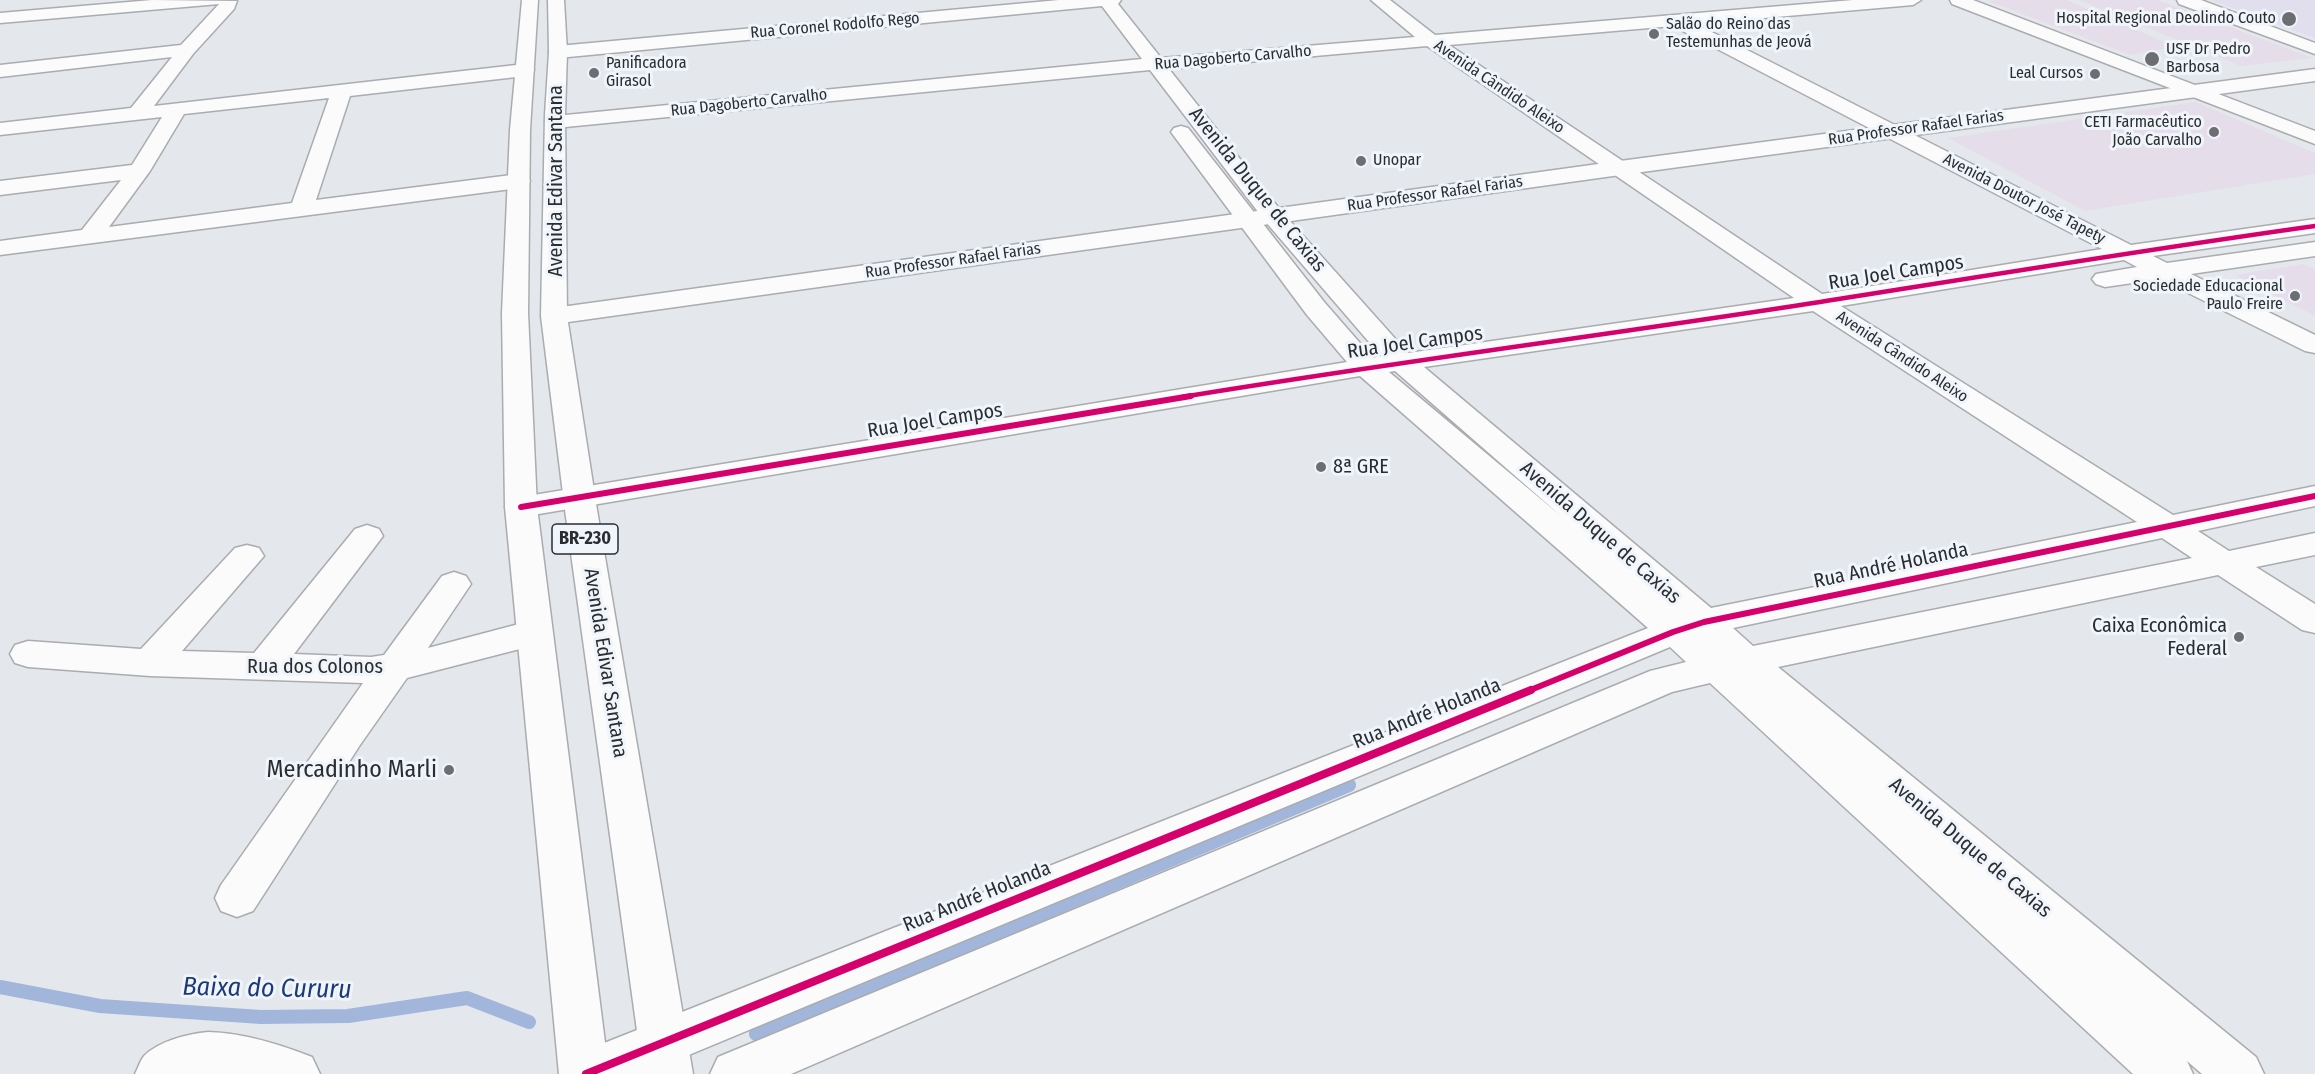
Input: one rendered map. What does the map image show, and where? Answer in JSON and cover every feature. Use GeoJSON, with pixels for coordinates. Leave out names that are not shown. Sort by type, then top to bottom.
{"type":"FeatureCollection","features":[{"type":"Feature","properties":{"kind":"main road"},"geometry":{"type":"LineString","coordinates":[[0,3],[4,0]]}},
{"type":"Feature","properties":{"kind":"main road"},"geometry":{"type":"LineString","coordinates":[[0,18],[95,5],[212,0]]}},
{"type":"Feature","properties":{"kind":"main road"},"geometry":{"type":"LineString","coordinates":[[138,113],[228,5],[228,1],[223,0]]}},
{"type":"Feature","properties":{"kind":"main road","name":"Avenida Cândido Aleixo"},"geometry":{"type":"LineString","coordinates":[[1379,0],[1425,36],[1829,310],[2315,621]]}},
{"type":"Feature","properties":{"kind":"main road","name":"Rua Dagoberto Carvalho"},"geometry":{"type":"LineString","coordinates":[[555,118],[1425,36],[1670,10],[1804,0]]}},
{"type":"Feature","properties":{"kind":"main road","name":"Rua Dagoberto Carvalho"},"geometry":{"type":"LineString","coordinates":[[1670,10],[1913,0]]}},
{"type":"Feature","properties":{"kind":"main road"},"geometry":{"type":"LineString","coordinates":[[1958,0],[2315,127]]}},
{"type":"Feature","properties":{"kind":"main road"},"geometry":{"type":"LineString","coordinates":[[1979,0],[2193,85],[2315,138]]}},
{"type":"Feature","properties":{"kind":"main road"},"geometry":{"type":"LineString","coordinates":[[2185,0],[2315,49]]}},
{"type":"Feature","properties":{"kind":"main road"},"geometry":{"type":"LineString","coordinates":[[2211,0],[2315,39]]}},
{"type":"Feature","properties":{"kind":"main road","name":"Rua Coronel Rodolfo Rego"},"geometry":{"type":"LineString","coordinates":[[558,52],[1099,1]]}},
{"type":"Feature","properties":{"kind":"main road","name":"Avenida Duque de Caxias"},"geometry":{"type":"LineString","coordinates":[[1099,1],[1141,62],[1255,211],[1393,373],[1731,664],[2168,1074]]}},
{"type":"Feature","properties":{"kind":"main road","name":"Avenida Edivar Santana"},"geometry":{"type":"LineString","coordinates":[[542,7],[558,52],[555,118],[555,307],[580,504],[666,1058]]}},
{"type":"Feature","properties":{"kind":"main road","name":"Avenida Edivar Santana"},"geometry":{"type":"LineString","coordinates":[[542,7],[525,70],[519,181],[515,313],[522,514],[585,1074]]}},
{"type":"Feature","properties":{"kind":"main road"},"geometry":{"type":"LineString","coordinates":[[1670,10],[1872,121]]}},
{"type":"Feature","properties":{"kind":"main road","name":"Avenida Doutor José Tapety"},"geometry":{"type":"LineString","coordinates":[[1670,10],[1903,126],[2315,345]]}},
{"type":"Feature","properties":{"kind":"main road"},"geometry":{"type":"LineString","coordinates":[[0,71],[188,51]]}},
{"type":"Feature","properties":{"kind":"main road","name":"Rua Professor Rafael Farias"},"geometry":{"type":"LineString","coordinates":[[555,307],[1612,163],[1903,126],[2193,85],[2315,64]]}},
{"type":"Feature","properties":{"kind":"main road"},"geometry":{"type":"LineString","coordinates":[[0,129],[525,70]]}},
{"type":"Feature","properties":{"kind":"main road","name":"Rua Professor Rafael Farias"},"geometry":{"type":"LineString","coordinates":[[2193,85],[2315,75]]}},
{"type":"Feature","properties":{"kind":"main road"},"geometry":{"type":"LineString","coordinates":[[302,208],[342,90]]}},
{"type":"Feature","properties":{"kind":"main road"},"geometry":{"type":"LineString","coordinates":[[91,235],[139,171],[177,109]]}},
{"type":"Feature","properties":{"kind":"main road","name":"Rua Professor Rafael Farias"},"geometry":{"type":"LineString","coordinates":[[1612,163],[1872,121],[1903,126]]}},
{"type":"Feature","properties":{"kind":"main road"},"geometry":{"type":"LineString","coordinates":[[0,188],[139,171]]}},
{"type":"Feature","properties":{"kind":"main road"},"geometry":{"type":"LineString","coordinates":[[0,248],[519,181]]}},
{"type":"Feature","properties":{"kind":"main road","name":"Rua Joel Campos"},"geometry":{"type":"LineString","coordinates":[[522,514],[1393,373],[1829,310],[2150,257],[2315,226]]}},
{"type":"Feature","properties":{"kind":"main road","name":"Rua Joel Campos"},"geometry":{"type":"LineString","coordinates":[[1829,310],[2150,257],[2194,268],[2315,249]]}},
{"type":"Feature","properties":{"kind":"main road"},"geometry":{"type":"LineString","coordinates":[[2194,268],[2315,327]]}},
{"type":"Feature","properties":{"kind":"main road","name":"Rua André Holanda"},"geometry":{"type":"LineString","coordinates":[[585,1074],[666,1058],[1689,627],[2315,496]]}},
{"type":"Feature","properties":{"kind":"main road"},"geometry":{"type":"LineString","coordinates":[[263,668],[367,536]]}},
{"type":"Feature","properties":{"kind":"main road"},"geometry":{"type":"LineString","coordinates":[[735,1074],[1663,681],[1731,664],[2315,544]]}},
{"type":"Feature","properties":{"kind":"main road"},"geometry":{"type":"LineString","coordinates":[[150,663],[247,556]]}},
{"type":"Feature","properties":{"kind":"main road"},"geometry":{"type":"LineString","coordinates":[[395,667],[454,584]]}},
{"type":"Feature","properties":{"kind":"main road"},"geometry":{"type":"LineString","coordinates":[[395,667],[430,661],[534,633]]}},
{"type":"Feature","properties":{"kind":"main road","name":"Rua dos Colonos"},"geometry":{"type":"LineString","coordinates":[[28,654],[263,668],[349,670],[395,667]]}},
{"type":"Feature","properties":{"kind":"main road","name":"Avenida Duque de Caxias"},"geometry":{"type":"LineString","coordinates":[[1731,664],[2239,1074]]}},
{"type":"Feature","properties":{"kind":"main road","name":"Rua dos Colonos"},"geometry":{"type":"LineString","coordinates":[[237,898],[346,735],[395,667]]}},
{"type":"Feature","properties":{"kind":"main road"},"geometry":{"type":"LineString","coordinates":[[160,1074],[183,1059],[202,1054],[225,1055],[254,1061],[294,1074]]}},
{"type":"Feature","properties":{"kind":"shaded area"},"geometry":{"type":"Polygon","coordinates":[[[2067,0],[2176,47],[2130,55],[1988,1],[2067,0]]]}},
{"type":"Feature","properties":{"kind":"shaded area"},"geometry":{"type":"Polygon","coordinates":[[[2079,0],[2158,0],[2313,58],[2241,66],[2079,0]]]}},
{"type":"Feature","properties":{"kind":"shaded area","name":"Hospital Regional Deolindo Couto"},"geometry":{"type":"Polygon","coordinates":[[[2211,0],[2315,0],[2315,38],[2211,0]]]}},
{"type":"Feature","properties":{"kind":"shaded area"},"geometry":{"type":"Polygon","coordinates":[[[2196,102],[2315,153],[2315,174],[2085,211],[1948,138],[2196,102]]]}},
{"type":"Feature","properties":{"kind":"shaded area","name":"Sociedade Educacional Paulo Freire"},"geometry":{"type":"Polygon","coordinates":[[[2303,264],[2315,270],[2315,316],[2235,275],[2303,264]]]}},
{"type":"Feature","properties":{"kind":"waterway","name":"Baixa do Cururu"},"geometry":{"type":"LineString","coordinates":[[756,1034],[1349,785]]}},
{"type":"Feature","properties":{"kind":"waterway","name":"Baixa do Cururu"},"geometry":{"type":"LineString","coordinates":[[0,987],[100,1006],[261,1017],[348,1016],[467,998],[529,1022]]}},
{"type":"Feature","properties":{"kind":"cycle path"},"geometry":{"type":"LineString","coordinates":[[521,507],[1366,367],[1818,302],[2156,248],[2315,226]]}},
{"type":"Feature","properties":{"kind":"cycle path"},"geometry":{"type":"LineString","coordinates":[[586,1074],[1673,632],[1704,622],[2315,496]]}},
{"type":"Feature","properties":{"kind":"place","name":"Hospital Regional Deolindo Couto"},"geometry":{"type":"Point","coordinates":[2289,19]}},
{"type":"Feature","properties":{"kind":"place","name":"Salão do Reino das Testemunhas de Jeová"},"geometry":{"type":"Point","coordinates":[1654,34]}},
{"type":"Feature","properties":{"kind":"place","name":"USF Dr Pedro Barbosa"},"geometry":{"type":"Point","coordinates":[2152,59]}},
{"type":"Feature","properties":{"kind":"place","name":"Panificadora Girasol"},"geometry":{"type":"Point","coordinates":[594,73]}},
{"type":"Feature","properties":{"kind":"place","name":"Leal Cursos"},"geometry":{"type":"Point","coordinates":[2095,74]}},
{"type":"Feature","properties":{"kind":"place","name":"CETI Farmacêutico João Carvalho"},"geometry":{"type":"Point","coordinates":[2214,132]}},
{"type":"Feature","properties":{"kind":"place","name":"Unopar"},"geometry":{"type":"Point","coordinates":[1361,161]}},
{"type":"Feature","properties":{"kind":"place","name":"Sociedade Educacional Paulo Freire"},"geometry":{"type":"Point","coordinates":[2295,296]}},
{"type":"Feature","properties":{"kind":"place","name":"8ª GRE"},"geometry":{"type":"Point","coordinates":[1321,467]}},
{"type":"Feature","properties":{"kind":"place","name":"Caixa Econômica Federal"},"geometry":{"type":"Point","coordinates":[2239,637]}},
{"type":"Feature","properties":{"kind":"place","name":"Mercadinho Marli"},"geometry":{"type":"Point","coordinates":[449,770]}}]}
